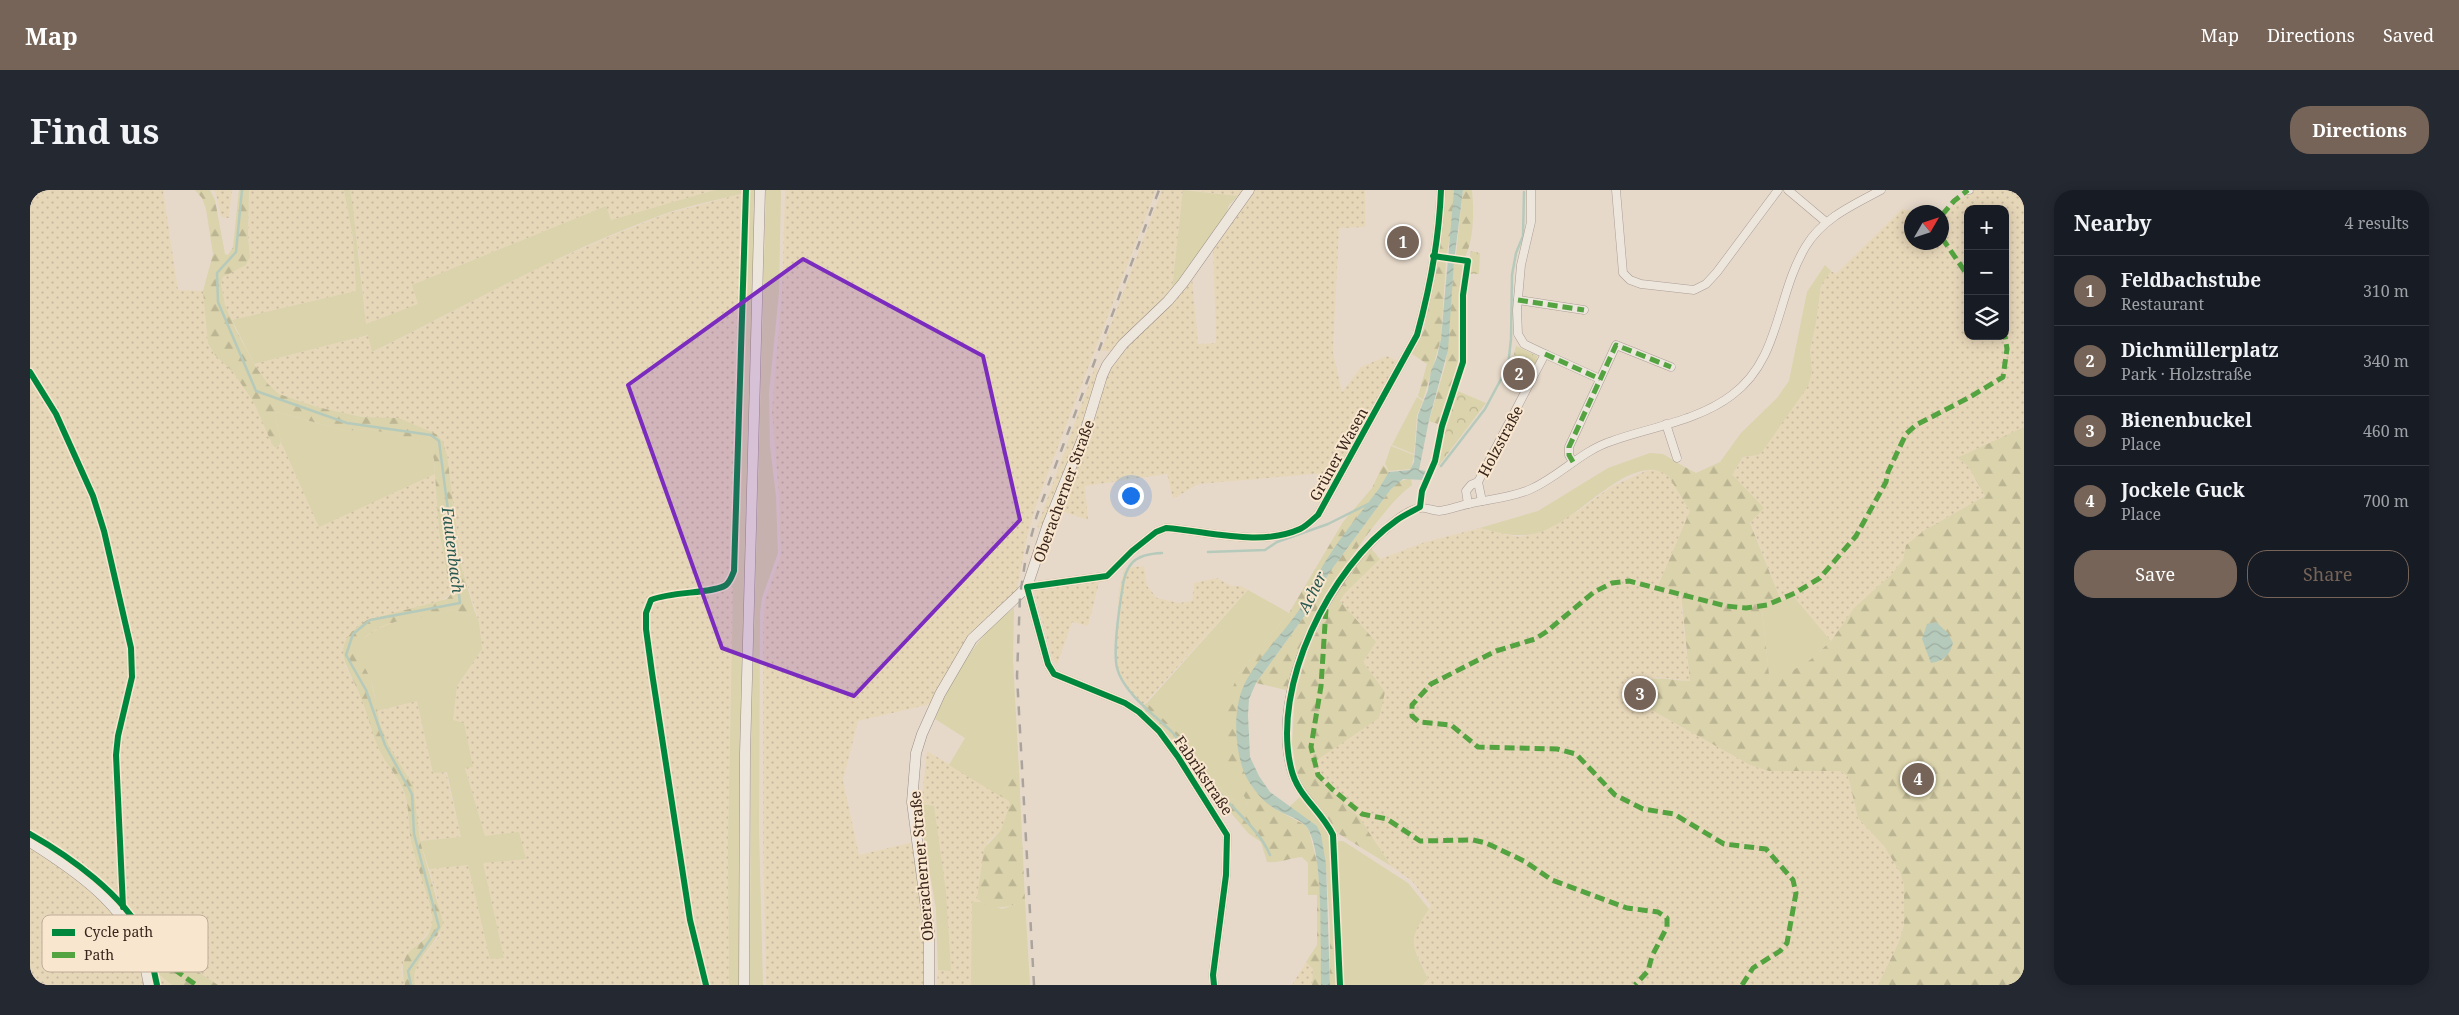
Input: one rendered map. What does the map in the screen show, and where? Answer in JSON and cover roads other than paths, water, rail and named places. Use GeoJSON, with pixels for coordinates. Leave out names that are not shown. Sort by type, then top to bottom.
{"type":"FeatureCollection","features":[{"type":"Feature","properties":{"kind":"street"},"geometry":{"type":"LineString","coordinates":[[744,985],[745,754],[760,190]]}},
{"type":"Feature","properties":{"kind":"street","name":"Oberacherner Straße"},"geometry":{"type":"LineString","coordinates":[[929,985],[929,931],[912,802],[916,753],[930,715],[963,652],[989,621],[1027,588],[1048,524],[1084,435],[1102,376],[1108,365],[1124,344],[1162,308],[1183,283],[1248,190]]}},
{"type":"Feature","properties":{"kind":"street","name":"Grüner Wasen"},"geometry":{"type":"LineString","coordinates":[[1027,588],[1107,576],[1132,551],[1156,532],[1166,528],[1246,537],[1281,536],[1302,528],[1318,514],[1417,335],[1425,307],[1439,227],[1441,190]]}},
{"type":"Feature","properties":{"kind":"street"},"geometry":{"type":"LineString","coordinates":[[1531,190],[1530,222],[1521,265],[1518,300],[1519,339],[1524,344],[1600,379]]}},
{"type":"Feature","properties":{"kind":"street"},"geometry":{"type":"LineString","coordinates":[[1616,190],[1624,273],[1630,280],[1641,284],[1694,290],[1706,284],[1717,272],[1778,190]]}},
{"type":"Feature","properties":{"kind":"street"},"geometry":{"type":"LineString","coordinates":[[1788,190],[1826,222]]}},
{"type":"Feature","properties":{"kind":"street"},"geometry":{"type":"LineString","coordinates":[[1333,835],[1328,825],[1300,794],[1291,770],[1287,750],[1291,689],[1307,644],[1327,602],[1342,575],[1366,546],[1397,520],[1420,507],[1438,511],[1512,496],[1554,478],[1590,450],[1699,413],[1728,398],[1757,372],[1771,341],[1790,277],[1807,244],[1826,222],[1881,190]]}},
{"type":"Feature","properties":{"kind":"street"},"geometry":{"type":"LineString","coordinates":[[1518,300],[1584,310]]}},
{"type":"Feature","properties":{"kind":"street"},"geometry":{"type":"LineString","coordinates":[[1573,462],[1569,454],[1569,447],[1616,345],[1671,367]]}},
{"type":"Feature","properties":{"kind":"street","name":"Holzstraße"},"geometry":{"type":"LineString","coordinates":[[1482,501],[1478,482],[1545,354]]}},
{"type":"Feature","properties":{"kind":"street"},"geometry":{"type":"LineString","coordinates":[[1666,424],[1677,458]]}},
{"type":"Feature","properties":{"kind":"street","name":"Holzstraße"},"geometry":{"type":"LineString","coordinates":[[1468,504],[1466,491],[1470,485],[1478,482]]}},
{"type":"Feature","properties":{"kind":"street","name":"Fabrikstraße"},"geometry":{"type":"LineString","coordinates":[[1027,588],[1048,664],[1054,674],[1125,703],[1139,712],[1159,731],[1178,757],[1207,799],[1227,835],[1226,875],[1213,975],[1214,985]]}},
{"type":"Feature","properties":{"kind":"street"},"geometry":{"type":"LineString","coordinates":[[30,842],[76,873],[119,915]]}},
{"type":"Feature","properties":{"kind":"street"},"geometry":{"type":"LineString","coordinates":[[146,972],[149,985]]}},
{"type":"Feature","properties":{"kind":"water","name":"Acher"},"geometry":{"type":"Polygon","coordinates":[[[1454,190],[1463,190],[1454,262],[1448,350],[1429,420],[1419,470],[1426,471],[1424,480],[1403,479],[1391,489],[1329,573],[1311,607],[1256,683],[1249,699],[1250,757],[1259,776],[1270,792],[1317,826],[1321,835],[1326,864],[1330,985],[1321,985],[1319,876],[1311,836],[1305,825],[1270,806],[1261,798],[1249,782],[1241,763],[1237,742],[1237,710],[1247,679],[1296,615],[1324,563],[1338,543],[1389,472],[1410,470],[1414,462],[1418,415],[1428,390],[1431,371],[1437,357],[1441,339],[1454,190]]]}},
{"type":"Feature","properties":{"kind":"water"},"geometry":{"type":"Polygon","coordinates":[[[1936,622],[1948,633],[1953,643],[1945,657],[1931,663],[1922,639],[1927,624],[1936,622]]]}},
{"type":"Feature","properties":{"kind":"waterway","name":"Fautenbach"},"geometry":{"type":"LineString","coordinates":[[242,190],[236,252],[217,273],[218,302],[256,391],[347,423],[431,435],[439,441],[460,603],[370,620],[353,634],[346,655],[366,690],[385,745],[412,794],[414,834],[439,927],[408,971],[411,985]]}},
{"type":"Feature","properties":{"kind":"waterway"},"geometry":{"type":"LineString","coordinates":[[1441,466],[1485,409],[1508,366],[1511,339],[1512,275],[1516,253],[1523,236],[1524,192]]}},
{"type":"Feature","properties":{"kind":"waterway"},"geometry":{"type":"LineString","coordinates":[[1208,552],[1265,550],[1277,542],[1328,524],[1368,504]]}},
{"type":"Feature","properties":{"kind":"waterway"},"geometry":{"type":"LineString","coordinates":[[1162,553],[1138,558],[1129,567],[1123,582],[1116,651],[1117,668],[1120,677],[1132,694],[1171,731],[1215,788],[1253,828],[1270,855]]}},
{"type":"Feature","properties":{"kind":"railway"},"geometry":{"type":"LineString","coordinates":[[1034,985],[1017,676],[1020,596],[1026,556],[1037,515],[1159,190]]}},
{"type":"Feature","properties":{"kind":"place","name":"Feldbachstube"},"geometry":{"type":"Point","coordinates":[1403,242]}},
{"type":"Feature","properties":{"kind":"place","name":"Dichmüllerplatz"},"geometry":{"type":"Point","coordinates":[1519,374]}},
{"type":"Feature","properties":{"kind":"place","name":"Bienenbuckel"},"geometry":{"type":"Point","coordinates":[1640,694]}},
{"type":"Feature","properties":{"kind":"place","name":"Jockele Guck"},"geometry":{"type":"Point","coordinates":[1918,779]}}]}
